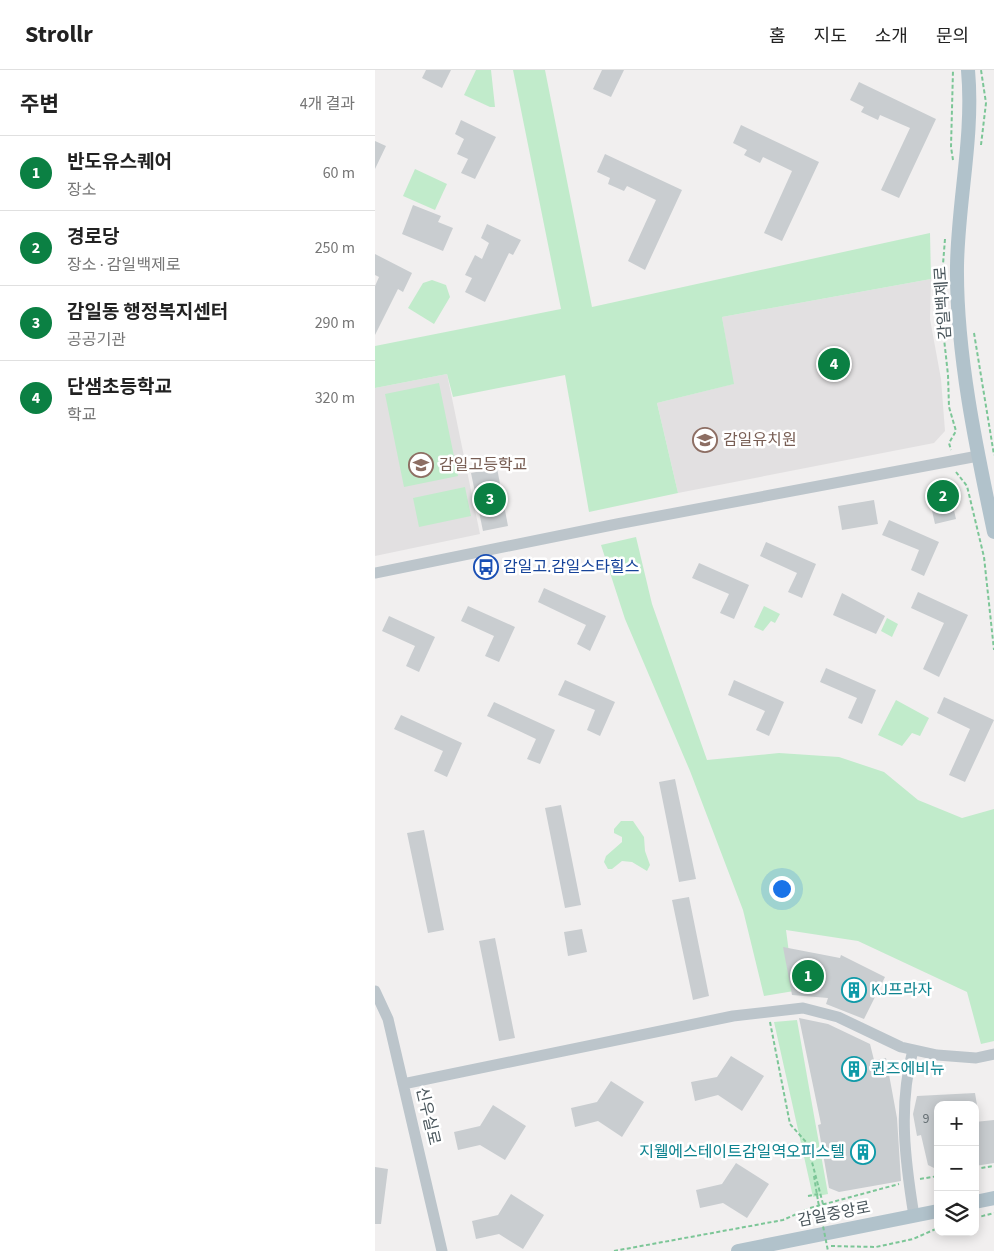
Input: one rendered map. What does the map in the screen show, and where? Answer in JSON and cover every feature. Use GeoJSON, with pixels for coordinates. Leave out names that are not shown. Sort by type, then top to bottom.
{"type":"FeatureCollection","features":[{"type":"Feature","properties":{"kind":"main road","name":"감일백제로"},"geometry":{"type":"LineString","coordinates":[[968,70],[969,117],[967,163],[957,266],[959,311],[978,456],[994,532]]}},
{"type":"Feature","properties":{"kind":"main road"},"geometry":{"type":"LineString","coordinates":[[979,1201],[994,1198]]}},
{"type":"Feature","properties":{"kind":"main road","name":"감일중앙로"},"geometry":{"type":"LineString","coordinates":[[738,1251],[934,1212]]}},
{"type":"Feature","properties":{"kind":"street"},"geometry":{"type":"LineString","coordinates":[[375,573],[617,524],[978,456]]}},
{"type":"Feature","properties":{"kind":"street","name":"신우실로"},"geometry":{"type":"LineString","coordinates":[[375,990],[388,1018],[442,1251]]}},
{"type":"Feature","properties":{"kind":"street"},"geometry":{"type":"LineString","coordinates":[[403,1084],[733,1016],[803,1008],[838,1017],[901,1047],[913,1050],[937,1055],[976,1058],[994,1054]]}},
{"type":"Feature","properties":{"kind":"street"},"geometry":{"type":"LineString","coordinates":[[913,1050],[906,1076],[903,1108],[908,1182],[914,1216]]}},
{"type":"Feature","properties":{"kind":"path"},"geometry":{"type":"LineString","coordinates":[[980,149],[986,103],[981,70]]}},
{"type":"Feature","properties":{"kind":"path"},"geometry":{"type":"LineString","coordinates":[[973,329],[994,456]]}},
{"type":"Feature","properties":{"kind":"path"},"geometry":{"type":"LineString","coordinates":[[770,1022],[790,1124],[807,1143],[823,1204]]}},
{"type":"Feature","properties":{"kind":"path"},"geometry":{"type":"LineString","coordinates":[[812,1164],[828,1251]]}},
{"type":"Feature","properties":{"kind":"path"},"geometry":{"type":"LineString","coordinates":[[979,1168],[994,1166]]}},
{"type":"Feature","properties":{"kind":"path"},"geometry":{"type":"LineString","coordinates":[[614,1251],[783,1220],[823,1204],[934,1177]]}},
{"type":"Feature","properties":{"kind":"path"},"geometry":{"type":"LineString","coordinates":[[808,1196],[818,1194]]}},
{"type":"Feature","properties":{"kind":"path"},"geometry":{"type":"LineString","coordinates":[[979,1217],[994,1213]]}},
{"type":"Feature","properties":{"kind":"path"},"geometry":{"type":"LineString","coordinates":[[821,1248],[876,1247],[913,1240],[934,1230]]}},
{"type":"Feature","properties":{"kind":"shaded area"},"geometry":{"type":"Polygon","coordinates":[[[931,279],[930,319],[941,379],[945,431],[934,443],[678,493],[657,403],[733,384],[722,317],[931,279]]]}},
{"type":"Feature","properties":{"kind":"shaded area","name":"감일고등학교"},"geometry":{"type":"Polygon","coordinates":[[[447,374],[480,534],[375,556],[375,388],[447,374]]]}},
{"type":"Feature","properties":{"kind":"green space"},"geometry":{"type":"Polygon","coordinates":[[[476,70],[491,70],[495,107],[490,107],[464,95],[476,70]]]}},
{"type":"Feature","properties":{"kind":"green space"},"geometry":{"type":"Polygon","coordinates":[[[513,70],[545,70],[592,307],[930,233],[931,279],[722,317],[734,384],[657,403],[678,493],[589,512],[565,375],[453,397],[447,374],[375,388],[375,346],[561,309],[513,70]]]}},
{"type":"Feature","properties":{"kind":"green space"},"geometry":{"type":"Polygon","coordinates":[[[415,169],[447,184],[435,210],[403,196],[415,169]]]}},
{"type":"Feature","properties":{"kind":"green space"},"geometry":{"type":"Polygon","coordinates":[[[432,280],[446,285],[450,297],[434,324],[408,308],[423,283],[432,280]]]}},
{"type":"Feature","properties":{"kind":"green space"},"geometry":{"type":"Polygon","coordinates":[[[439,383],[458,476],[404,487],[385,394],[439,383]]]}},
{"type":"Feature","properties":{"kind":"green space"},"geometry":{"type":"Polygon","coordinates":[[[465,487],[471,516],[419,527],[413,498],[465,487]]]}},
{"type":"Feature","properties":{"kind":"green space"},"geometry":{"type":"Polygon","coordinates":[[[636,537],[652,604],[707,760],[779,753],[839,757],[884,772],[918,800],[962,818],[994,809],[994,1041],[981,1044],[967,992],[858,941],[786,930],[794,991],[764,996],[743,910],[690,771],[625,619],[601,545],[636,537]]]}},
{"type":"Feature","properties":{"kind":"green space"},"geometry":{"type":"Polygon","coordinates":[[[764,606],[780,614],[775,623],[771,621],[763,631],[754,627],[764,606]]]}},
{"type":"Feature","properties":{"kind":"green space"},"geometry":{"type":"Polygon","coordinates":[[[887,618],[898,624],[892,637],[881,631],[887,618]]]}},
{"type":"Feature","properties":{"kind":"green space"},"geometry":{"type":"Polygon","coordinates":[[[896,700],[929,718],[920,736],[912,733],[902,746],[878,735],[896,700]]]}},
{"type":"Feature","properties":{"kind":"green space"},"geometry":{"type":"Polygon","coordinates":[[[621,821],[633,821],[644,837],[645,851],[650,865],[647,871],[632,862],[622,861],[612,869],[608,869],[604,862],[606,856],[622,842],[622,837],[614,833],[614,829],[621,821]]]}},
{"type":"Feature","properties":{"kind":"green space"},"geometry":{"type":"Polygon","coordinates":[[[797,1020],[828,1194],[813,1197],[774,1022],[797,1020]]]}},
{"type":"Feature","properties":{"kind":"building"},"geometry":{"type":"Polygon","coordinates":[[[426,70],[451,70],[442,88],[422,78],[426,70]]]}},
{"type":"Feature","properties":{"kind":"building"},"geometry":{"type":"Polygon","coordinates":[[[602,70],[624,70],[611,97],[593,89],[602,70]]]}},
{"type":"Feature","properties":{"kind":"building"},"geometry":{"type":"Polygon","coordinates":[[[859,82],[936,119],[899,198],[881,190],[910,128],[880,115],[878,120],[861,112],[864,107],[850,100],[859,82]]]}},
{"type":"Feature","properties":{"kind":"building"},"geometry":{"type":"Polygon","coordinates":[[[461,120],[496,137],[475,179],[461,173],[468,159],[457,154],[464,139],[455,134],[461,120]]]}},
{"type":"Feature","properties":{"kind":"building"},"geometry":{"type":"Polygon","coordinates":[[[741,125],[819,162],[782,241],[764,233],[792,171],[763,157],[760,163],[744,155],[747,150],[733,143],[741,125]]]}},
{"type":"Feature","properties":{"kind":"building"},"geometry":{"type":"Polygon","coordinates":[[[375,141],[386,146],[375,169],[375,141]]]}},
{"type":"Feature","properties":{"kind":"building"},"geometry":{"type":"Polygon","coordinates":[[[605,154],[682,190],[645,270],[628,261],[656,200],[627,186],[624,191],[608,184],[610,178],[597,172],[605,154]]]}},
{"type":"Feature","properties":{"kind":"building"},"geometry":{"type":"Polygon","coordinates":[[[413,205],[441,216],[438,222],[453,228],[443,251],[402,234],[413,205]]]}},
{"type":"Feature","properties":{"kind":"building"},"geometry":{"type":"Polygon","coordinates":[[[487,224],[521,240],[513,255],[509,253],[485,302],[465,292],[472,278],[465,275],[475,255],[482,259],[489,243],[481,238],[487,224]]]}},
{"type":"Feature","properties":{"kind":"building"},"geometry":{"type":"Polygon","coordinates":[[[375,254],[412,273],[403,292],[398,289],[375,335],[375,286],[379,277],[375,275],[375,254]]]}},
{"type":"Feature","properties":{"kind":"building"},"geometry":{"type":"Polygon","coordinates":[[[497,468],[508,526],[483,531],[471,473],[497,468]]]}},
{"type":"Feature","properties":{"kind":"building"},"geometry":{"type":"Polygon","coordinates":[[[948,484],[956,519],[935,524],[931,506],[937,505],[933,487],[948,484]]]}},
{"type":"Feature","properties":{"kind":"building"},"geometry":{"type":"Polygon","coordinates":[[[874,500],[878,524],[842,530],[838,506],[874,500]]]}},
{"type":"Feature","properties":{"kind":"building"},"geometry":{"type":"Polygon","coordinates":[[[889,520],[939,542],[924,576],[911,570],[919,550],[882,535],[889,520]]]}},
{"type":"Feature","properties":{"kind":"building"},"geometry":{"type":"Polygon","coordinates":[[[766,542],[816,564],[802,598],[788,592],[797,573],[760,556],[766,542]]]}},
{"type":"Feature","properties":{"kind":"building"},"geometry":{"type":"Polygon","coordinates":[[[699,563],[749,585],[734,619],[720,613],[729,594],[692,578],[699,563]]]}},
{"type":"Feature","properties":{"kind":"building"},"geometry":{"type":"Polygon","coordinates":[[[544,588],[606,616],[590,651],[577,644],[586,625],[538,602],[544,588]]]}},
{"type":"Feature","properties":{"kind":"building"},"geometry":{"type":"Polygon","coordinates":[[[918,592],[968,615],[939,677],[923,669],[944,623],[911,608],[918,592]]]}},
{"type":"Feature","properties":{"kind":"building"},"geometry":{"type":"Polygon","coordinates":[[[842,593],[885,616],[876,634],[833,615],[842,593]]]}},
{"type":"Feature","properties":{"kind":"building"},"geometry":{"type":"Polygon","coordinates":[[[468,606],[515,627],[499,662],[485,656],[494,636],[461,621],[468,606]]]}},
{"type":"Feature","properties":{"kind":"building"},"geometry":{"type":"Polygon","coordinates":[[[389,616],[435,637],[419,672],[406,666],[415,646],[382,631],[389,616]]]}},
{"type":"Feature","properties":{"kind":"building"},"geometry":{"type":"Polygon","coordinates":[[[826,668],[876,690],[862,724],[848,718],[857,698],[820,682],[826,668]]]}},
{"type":"Feature","properties":{"kind":"building"},"geometry":{"type":"Polygon","coordinates":[[[565,680],[615,702],[600,736],[587,730],[595,710],[558,695],[565,680]]]}},
{"type":"Feature","properties":{"kind":"building"},"geometry":{"type":"Polygon","coordinates":[[[734,680],[784,702],[769,736],[756,730],[765,711],[728,695],[734,680]]]}},
{"type":"Feature","properties":{"kind":"building"},"geometry":{"type":"Polygon","coordinates":[[[944,697],[994,720],[965,782],[949,775],[970,729],[937,713],[944,697]]]}},
{"type":"Feature","properties":{"kind":"building"},"geometry":{"type":"Polygon","coordinates":[[[494,702],[555,730],[540,764],[527,759],[536,739],[487,716],[494,702]]]}},
{"type":"Feature","properties":{"kind":"building"},"geometry":{"type":"Polygon","coordinates":[[[401,715],[462,743],[447,777],[434,771],[443,751],[394,729],[401,715]]]}},
{"type":"Feature","properties":{"kind":"building"},"geometry":{"type":"Polygon","coordinates":[[[675,779],[696,879],[679,882],[659,782],[675,779]]]}},
{"type":"Feature","properties":{"kind":"building"},"geometry":{"type":"Polygon","coordinates":[[[561,805],[581,905],[565,908],[545,808],[561,805]]]}},
{"type":"Feature","properties":{"kind":"building"},"geometry":{"type":"Polygon","coordinates":[[[424,830],[444,930],[428,933],[407,833],[424,830]]]}},
{"type":"Feature","properties":{"kind":"building"},"geometry":{"type":"Polygon","coordinates":[[[689,897],[709,996],[693,1000],[672,900],[689,897]]]}},
{"type":"Feature","properties":{"kind":"building"},"geometry":{"type":"Polygon","coordinates":[[[582,929],[587,952],[568,956],[564,932],[582,929]]]}},
{"type":"Feature","properties":{"kind":"building"},"geometry":{"type":"Polygon","coordinates":[[[495,938],[515,1038],[499,1041],[479,941],[495,938]]]}},
{"type":"Feature","properties":{"kind":"building"},"geometry":{"type":"Polygon","coordinates":[[[783,947],[840,958],[841,955],[885,977],[864,1019],[826,1004],[828,998],[792,995],[783,947]]]}},
{"type":"Feature","properties":{"kind":"building"},"geometry":{"type":"Polygon","coordinates":[[[799,1018],[828,1024],[870,1044],[874,1060],[886,1058],[897,1118],[901,1181],[839,1192],[829,1188],[818,1125],[821,1124],[799,1018]]]}},
{"type":"Feature","properties":{"kind":"building"},"geometry":{"type":"Polygon","coordinates":[[[731,1056],[764,1076],[742,1111],[718,1095],[695,1101],[691,1082],[717,1077],[731,1056]]]}},
{"type":"Feature","properties":{"kind":"building"},"geometry":{"type":"Polygon","coordinates":[[[611,1081],[644,1102],[622,1137],[598,1121],[575,1127],[571,1108],[597,1102],[611,1081]]]}},
{"type":"Feature","properties":{"kind":"building"},"geometry":{"type":"Polygon","coordinates":[[[975,1093],[976,1101],[934,1101],[934,1168],[928,1165],[921,1135],[917,1136],[913,1114],[917,1096],[975,1093]]]}},
{"type":"Feature","properties":{"kind":"building"},"geometry":{"type":"Polygon","coordinates":[[[493,1105],[526,1126],[505,1160],[480,1145],[458,1150],[454,1132],[480,1126],[493,1105]]]}},
{"type":"Feature","properties":{"kind":"building"},"geometry":{"type":"Polygon","coordinates":[[[994,1120],[994,1163],[979,1165],[979,1122],[994,1120]]]}},
{"type":"Feature","properties":{"kind":"building"},"geometry":{"type":"Polygon","coordinates":[[[736,1163],[769,1184],[747,1218],[723,1203],[700,1208],[696,1190],[722,1184],[736,1163]]]}},
{"type":"Feature","properties":{"kind":"building"},"geometry":{"type":"Polygon","coordinates":[[[375,1167],[388,1169],[381,1224],[375,1224],[375,1167]]]}},
{"type":"Feature","properties":{"kind":"building"},"geometry":{"type":"Polygon","coordinates":[[[511,1194],[544,1215],[523,1249],[499,1234],[476,1239],[472,1221],[498,1215],[511,1194]]]}},
{"type":"Feature","properties":{"kind":"place","name":"단샘초등학교"},"geometry":{"type":"Point","coordinates":[834,364]}},
{"type":"Feature","properties":{"kind":"place","name":"감일유치원"},"geometry":{"type":"Point","coordinates":[705,440]}},
{"type":"Feature","properties":{"kind":"place","name":"감일고등학교"},"geometry":{"type":"Point","coordinates":[421,465]}},
{"type":"Feature","properties":{"kind":"place","name":"경로당"},"geometry":{"type":"Point","coordinates":[943,496]}},
{"type":"Feature","properties":{"kind":"place","name":"감일동 행정복지센터"},"geometry":{"type":"Point","coordinates":[490,499]}},
{"type":"Feature","properties":{"kind":"place","name":"감일고.감일스타힐스"},"geometry":{"type":"Point","coordinates":[486,567]}},
{"type":"Feature","properties":{"kind":"place","name":"반도유스퀘어"},"geometry":{"type":"Point","coordinates":[808,976]}},
{"type":"Feature","properties":{"kind":"place","name":"KJ프라자"},"geometry":{"type":"Point","coordinates":[854,990]}},
{"type":"Feature","properties":{"kind":"place","name":"퀸즈에비뉴"},"geometry":{"type":"Point","coordinates":[854,1069]}},
{"type":"Feature","properties":{"kind":"place","name":"지웰에스테이트감일역오피스텔"},"geometry":{"type":"Point","coordinates":[863,1152]}}]}
